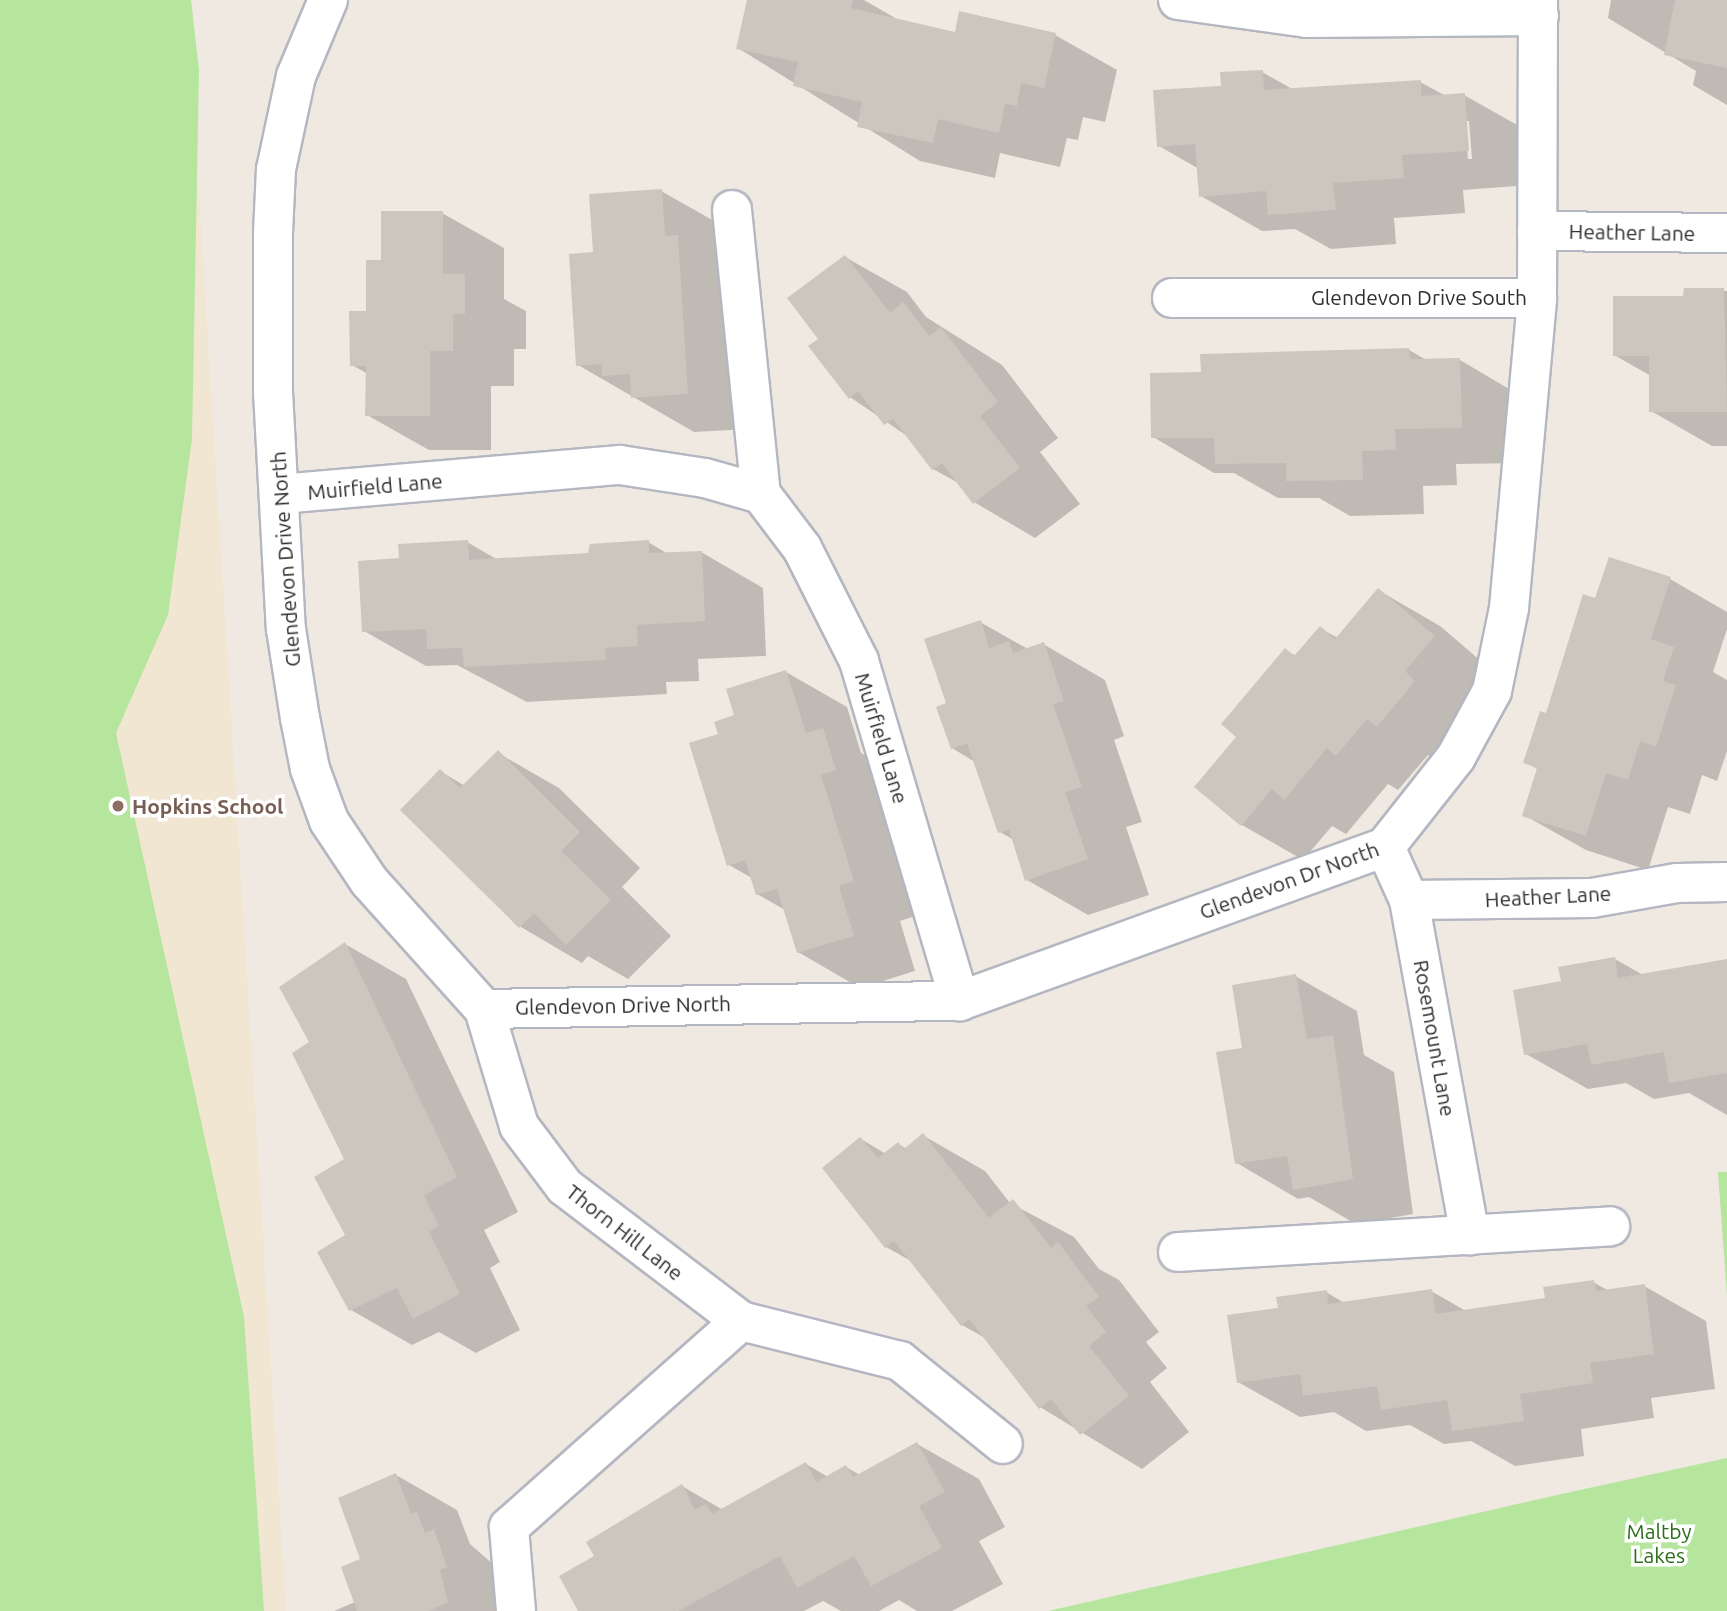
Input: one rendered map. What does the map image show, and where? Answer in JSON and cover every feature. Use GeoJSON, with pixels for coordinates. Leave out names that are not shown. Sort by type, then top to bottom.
{"type":"FeatureCollection","features":[{"type":"Feature","properties":{"kind":"street","name":"Glendevon Drive North"},"geometry":{"type":"LineString","coordinates":[[328,0],[296,76],[276,169],[270,313],[286,629],[310,769],[329,821],[369,881],[484,1009],[961,1001]]}},
{"type":"Feature","properties":{"kind":"street"},"geometry":{"type":"LineString","coordinates":[[1178,0],[1307,18],[1538,8]]}},
{"type":"Feature","properties":{"kind":"street","name":"Glendevon Drive South"},"geometry":{"type":"LineString","coordinates":[[1172,298],[1537,298],[1538,8]]}},
{"type":"Feature","properties":{"kind":"street"},"geometry":{"type":"LineString","coordinates":[[732,210],[761,494]]}},
{"type":"Feature","properties":{"kind":"street","name":"Heather Lane"},"geometry":{"type":"LineString","coordinates":[[1537,231],[1727,233]]}},
{"type":"Feature","properties":{"kind":"street","name":"Glendevon Dr North"},"geometry":{"type":"LineString","coordinates":[[961,1001],[1385,846],[1456,757],[1492,691],[1509,608],[1537,298]]}},
{"type":"Feature","properties":{"kind":"street","name":"Muirfield Lane"},"geometry":{"type":"LineString","coordinates":[[280,494],[620,465],[705,478],[761,494],[802,548],[859,661],[961,1001]]}},
{"type":"Feature","properties":{"kind":"street","name":"Rosemount Lane"},"geometry":{"type":"LineString","coordinates":[[1385,846],[1409,900],[1470,1235]]}},
{"type":"Feature","properties":{"kind":"street","name":"Heather Lane"},"geometry":{"type":"LineString","coordinates":[[1409,900],[1592,898],[1677,883],[1727,881]]}},
{"type":"Feature","properties":{"kind":"street","name":"Thorn Hill Lane"},"geometry":{"type":"LineString","coordinates":[[484,1009],[519,1126],[565,1187],[741,1321],[900,1362],[1003,1444]]}},
{"type":"Feature","properties":{"kind":"street"},"geometry":{"type":"LineString","coordinates":[[1178,1252],[1610,1226]]}},
{"type":"Feature","properties":{"kind":"street"},"geometry":{"type":"LineString","coordinates":[[516,1611],[509,1527],[741,1321]]}},
{"type":"Feature","properties":{"kind":"shaded area","name":"Hopkins School"},"geometry":{"type":"Polygon","coordinates":[[[0,0],[187,0],[286,1611],[0,1611],[0,0]]]}},
{"type":"Feature","properties":{"kind":"green space","name":"Hopkins School"},"geometry":{"type":"Polygon","coordinates":[[[0,0],[191,0],[199,70],[192,439],[168,615],[116,733],[244,1317],[264,1611],[0,1611],[0,0]]]}},
{"type":"Feature","properties":{"kind":"green space"},"geometry":{"type":"Polygon","coordinates":[[[1718,1172],[1727,1172],[1727,1295],[1718,1172]]]}},
{"type":"Feature","properties":{"kind":"green space","name":"Maltby Lakes"},"geometry":{"type":"Polygon","coordinates":[[[1727,1458],[1727,1611],[1048,1611],[1557,1495],[1727,1458]]]}},
{"type":"Feature","properties":{"kind":"building"},"geometry":{"type":"Polygon","coordinates":[[[747,0],[853,0],[851,8],[955,32],[959,11],[1056,33],[1044,88],[1021,83],[1017,106],[1005,104],[999,133],[938,119],[933,143],[857,127],[862,102],[793,86],[798,62],[736,49],[747,0]]]}},
{"type":"Feature","properties":{"kind":"building"},"geometry":{"type":"Polygon","coordinates":[[[1675,0],[1727,0],[1727,68],[1664,55],[1675,0]]]}},
{"type":"Feature","properties":{"kind":"building"},"geometry":{"type":"Polygon","coordinates":[[[1263,70],[1264,90],[1421,80],[1421,96],[1465,93],[1469,151],[1402,155],[1404,178],[1333,183],[1336,210],[1268,215],[1266,191],[1199,197],[1195,144],[1157,147],[1153,90],[1221,86],[1220,72],[1263,70]]]}},
{"type":"Feature","properties":{"kind":"building"},"geometry":{"type":"Polygon","coordinates":[[[662,189],[665,236],[678,235],[688,394],[631,398],[630,374],[602,376],[602,364],[576,366],[569,254],[593,252],[589,194],[662,189]]]}},
{"type":"Feature","properties":{"kind":"building"},"geometry":{"type":"Polygon","coordinates":[[[381,211],[443,211],[443,274],[465,274],[465,314],[453,314],[453,351],[430,351],[430,416],[365,416],[366,366],[350,366],[349,311],[366,311],[366,260],[381,260],[381,211]]]}},
{"type":"Feature","properties":{"kind":"building"},"geometry":{"type":"Polygon","coordinates":[[[845,255],[890,313],[903,302],[929,336],[941,327],[998,402],[980,416],[1020,468],[973,504],[942,463],[932,470],[893,419],[884,425],[858,391],[849,399],[808,346],[818,339],[787,298],[845,255]]]}},
{"type":"Feature","properties":{"kind":"building"},"geometry":{"type":"Polygon","coordinates":[[[1684,288],[1724,288],[1727,412],[1649,412],[1649,356],[1613,356],[1613,296],[1683,296],[1684,288]]]}},
{"type":"Feature","properties":{"kind":"building"},"geometry":{"type":"Polygon","coordinates":[[[1409,348],[1410,359],[1460,358],[1462,428],[1395,429],[1396,450],[1362,451],[1363,480],[1286,481],[1286,463],[1215,464],[1214,438],[1151,438],[1150,373],[1201,372],[1200,354],[1409,348]]]}},
{"type":"Feature","properties":{"kind":"building"},"geometry":{"type":"Polygon","coordinates":[[[468,540],[469,560],[588,553],[590,544],[649,540],[649,553],[702,551],[705,621],[637,625],[638,646],[605,648],[606,660],[464,667],[462,648],[427,649],[426,629],[362,632],[358,561],[399,558],[398,544],[468,540]]]}},
{"type":"Feature","properties":{"kind":"building"},"geometry":{"type":"Polygon","coordinates":[[[1609,557],[1671,577],[1651,639],[1674,647],[1663,681],[1676,685],[1656,747],[1640,741],[1628,780],[1606,773],[1586,836],[1522,816],[1537,768],[1523,763],[1540,711],[1546,713],[1583,594],[1595,598],[1609,557]]]}},
{"type":"Feature","properties":{"kind":"building"},"geometry":{"type":"Polygon","coordinates":[[[1378,588],[1435,636],[1405,671],[1415,681],[1377,727],[1367,719],[1336,756],[1327,748],[1284,800],[1272,789],[1241,826],[1194,787],[1236,737],[1221,724],[1285,648],[1294,656],[1320,626],[1335,639],[1378,588]]]}},
{"type":"Feature","properties":{"kind":"building"},"geometry":{"type":"Polygon","coordinates":[[[981,620],[989,648],[1009,641],[1013,653],[1044,642],[1064,701],[1053,704],[1082,787],[1065,792],[1088,859],[1025,881],[1009,830],[998,833],[967,743],[951,749],[936,707],[946,703],[924,639],[981,620]]]}},
{"type":"Feature","properties":{"kind":"building"},"geometry":{"type":"Polygon","coordinates":[[[786,670],[806,733],[823,728],[836,770],[821,775],[854,881],[839,886],[854,936],[797,953],[777,889],[756,895],[745,860],[727,866],[689,743],[718,734],[714,722],[734,715],[726,689],[786,670]]]}},
{"type":"Feature","properties":{"kind":"building"},"geometry":{"type":"Polygon","coordinates":[[[498,750],[580,832],[561,851],[611,900],[566,945],[534,913],[519,928],[400,810],[440,769],[460,788],[498,750]]]}},
{"type":"Feature","properties":{"kind":"building"},"geometry":{"type":"Polygon","coordinates":[[[345,942],[457,1177],[424,1195],[439,1226],[429,1232],[460,1294],[413,1319],[397,1288],[349,1311],[317,1252],[345,1235],[314,1177],[344,1159],[292,1053],[309,1042],[279,987],[345,942]]]}},
{"type":"Feature","properties":{"kind":"building"},"geometry":{"type":"Polygon","coordinates":[[[1615,957],[1618,978],[1727,959],[1727,1073],[1669,1083],[1664,1052],[1591,1065],[1587,1044],[1524,1055],[1513,990],[1561,981],[1558,967],[1615,957]]]}},
{"type":"Feature","properties":{"kind":"building"},"geometry":{"type":"Polygon","coordinates":[[[1296,974],[1307,1039],[1333,1035],[1353,1179],[1293,1190],[1287,1156],[1235,1164],[1216,1052],[1242,1048],[1232,985],[1296,974]]]}},
{"type":"Feature","properties":{"kind":"building"},"geometry":{"type":"Polygon","coordinates":[[[923,1133],[989,1218],[1013,1199],[1051,1248],[1058,1242],[1099,1297],[1086,1306],[1106,1332],[1089,1346],[1129,1396],[1080,1435],[1051,1399],[1039,1409],[969,1319],[961,1326],[894,1241],[885,1248],[822,1168],[860,1137],[878,1158],[898,1142],[904,1149],[923,1133]]]}},
{"type":"Feature","properties":{"kind":"building"},"geometry":{"type":"Polygon","coordinates":[[[1594,1280],[1596,1291],[1645,1284],[1654,1354],[1590,1363],[1593,1383],[1520,1394],[1524,1421],[1452,1431],[1447,1400],[1381,1410],[1377,1386],[1303,1396],[1300,1374],[1237,1383],[1227,1315],[1278,1308],[1276,1297],[1327,1290],[1328,1304],[1432,1289],[1436,1314],[1545,1298],[1543,1287],[1594,1280]]]}},
{"type":"Feature","properties":{"kind":"building"},"geometry":{"type":"Polygon","coordinates":[[[917,1442],[945,1492],[919,1506],[942,1548],[871,1586],[854,1556],[797,1588],[780,1556],[678,1611],[578,1611],[559,1576],[594,1556],[586,1542],[682,1484],[695,1510],[706,1504],[712,1514],[806,1462],[816,1482],[846,1465],[853,1477],[917,1442]]]}},
{"type":"Feature","properties":{"kind":"building"},"geometry":{"type":"Polygon","coordinates":[[[396,1473],[411,1514],[417,1512],[425,1533],[434,1529],[447,1567],[440,1570],[448,1602],[429,1611],[357,1611],[341,1567],[360,1559],[338,1498],[396,1473]]]}},
{"type":"Feature","properties":{"kind":"place","name":"Hopkins School"},"geometry":{"type":"Point","coordinates":[118,806]}}]}
